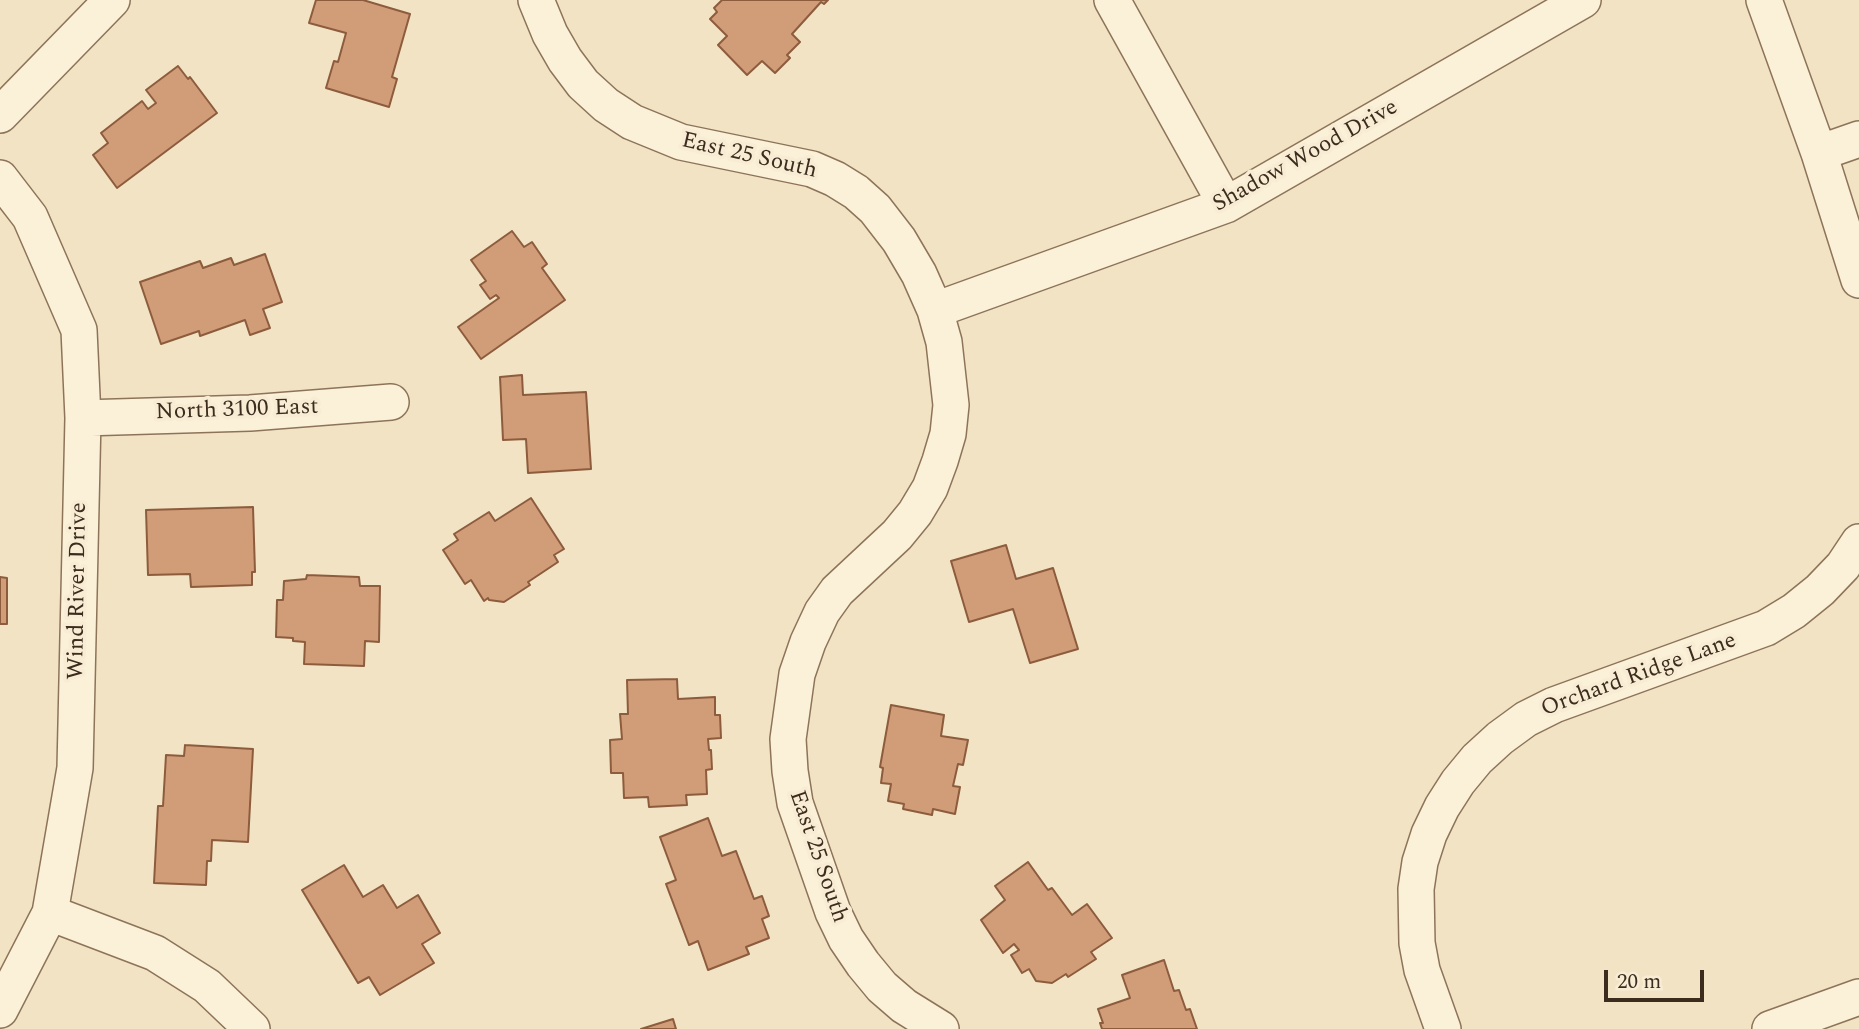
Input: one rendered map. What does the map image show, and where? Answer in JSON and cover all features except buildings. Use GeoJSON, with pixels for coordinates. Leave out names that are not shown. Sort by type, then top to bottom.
{"type":"FeatureCollection","features":[{"type":"Feature","properties":{"kind":"street"},"geometry":{"type":"LineString","coordinates":[[0,115],[112,0]]}},
{"type":"Feature","properties":{"kind":"street","name":"East 25 South"},"geometry":{"type":"LineString","coordinates":[[536,0],[550,34],[583,84],[606,105],[632,122],[681,142],[812,169],[856,192],[875,209],[899,240],[919,274],[935,310],[944,341],[951,405],[948,434],[940,461],[930,488],[915,513],[897,535],[838,591],[822,612],[797,674],[789,739],[795,803],[833,912],[846,939],[882,987],[904,1006],[941,1029]]}},
{"type":"Feature","properties":{"kind":"street"},"geometry":{"type":"LineString","coordinates":[[1112,0],[1226,205]]}},
{"type":"Feature","properties":{"kind":"street","name":"Shadow Wood Drive"},"geometry":{"type":"LineString","coordinates":[[935,310],[1226,205],[1583,0]]}},
{"type":"Feature","properties":{"kind":"street"},"geometry":{"type":"LineString","coordinates":[[1764,0],[1819,153],[1859,280]]}},
{"type":"Feature","properties":{"kind":"street"},"geometry":{"type":"LineString","coordinates":[[1819,153],[1859,139]]}},
{"type":"Feature","properties":{"kind":"street","name":"Wind River Drive"},"geometry":{"type":"LineString","coordinates":[[0,178],[30,217],[79,330],[83,418],[75,768],[50,913],[0,1010]]}},
{"type":"Feature","properties":{"kind":"street","name":"North 3100 East"},"geometry":{"type":"LineString","coordinates":[[83,418],[250,413],[391,402]]}},
{"type":"Feature","properties":{"kind":"street","name":"Orchard Ridge Lane"},"geometry":{"type":"LineString","coordinates":[[1443,1029],[1422,970],[1417,943],[1416,889],[1420,862],[1429,834],[1458,782],[1477,759],[1517,726],[1554,705],[1766,628],[1794,611],[1820,590],[1843,566],[1859,542]]}},
{"type":"Feature","properties":{"kind":"street"},"geometry":{"type":"LineString","coordinates":[[50,913],[155,953],[207,986],[252,1029]]}},
{"type":"Feature","properties":{"kind":"street"},"geometry":{"type":"LineString","coordinates":[[1770,1029],[1859,997]]}}]}
